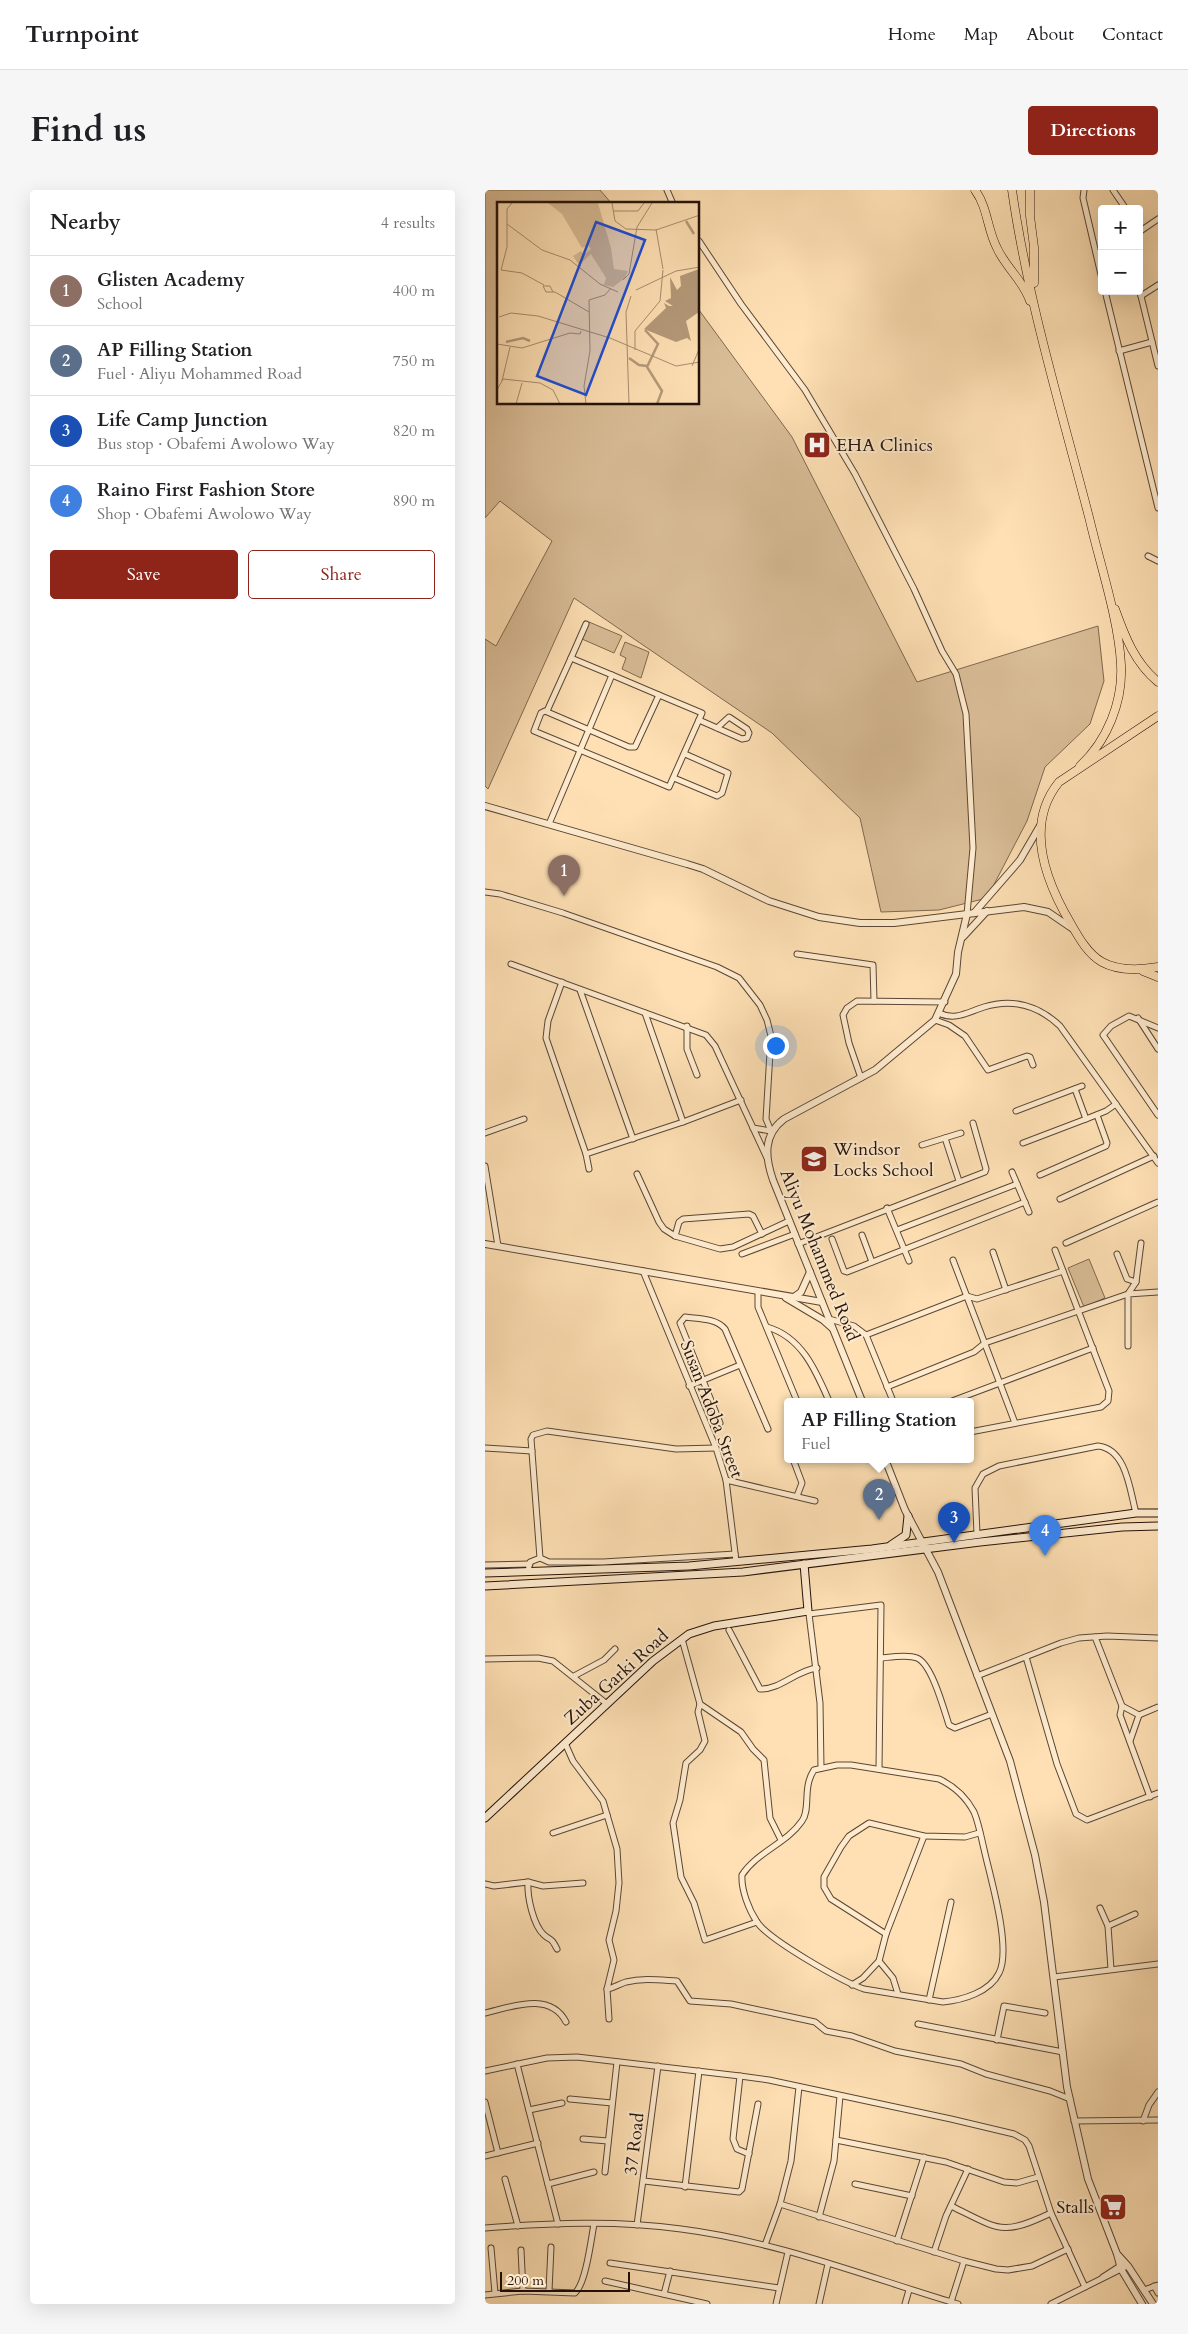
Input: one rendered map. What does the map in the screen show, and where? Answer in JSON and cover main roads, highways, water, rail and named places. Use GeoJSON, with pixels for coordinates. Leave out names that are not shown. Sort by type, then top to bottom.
{"type":"FeatureCollection","features":[{"type":"Feature","properties":{"kind":"main road"},"geometry":{"type":"LineString","coordinates":[[975,190],[983,204],[996,247],[1025,288],[1043,335]]}},
{"type":"Feature","properties":{"kind":"main road"},"geometry":{"type":"LineString","coordinates":[[1012,190],[1034,300],[1105,581],[1121,664],[1116,706],[1105,734],[1091,756],[1054,788],[1042,821],[1042,856],[1048,882],[1074,930],[1088,949],[1099,960],[1158,977]]}},
{"type":"Feature","properties":{"kind":"main road"},"geometry":{"type":"LineString","coordinates":[[1030,190],[1029,216],[1034,247],[1034,300]]}},
{"type":"Feature","properties":{"kind":"main road"},"geometry":{"type":"LineString","coordinates":[[1105,581],[1126,640],[1140,663],[1158,682]]}},
{"type":"Feature","properties":{"kind":"main road"},"geometry":{"type":"LineString","coordinates":[[1080,766],[1158,716]]}},
{"type":"Feature","properties":{"kind":"main road"},"geometry":{"type":"LineString","coordinates":[[1133,969],[1158,967]]}},
{"type":"Feature","properties":{"kind":"main road"},"geometry":{"type":"LineString","coordinates":[[485,1573],[529,1568],[689,1566],[736,1558],[880,1549],[1136,1513],[1158,1513]]}},
{"type":"Feature","properties":{"kind":"main road"},"geometry":{"type":"LineString","coordinates":[[880,1549],[895,1543],[906,1535],[908,1516]]}},
{"type":"Feature","properties":{"kind":"main road"},"geometry":{"type":"LineString","coordinates":[[485,1586],[743,1572],[980,1542],[1121,1527],[1158,1526]]}},
{"type":"Feature","properties":{"kind":"main road","name":"Zuba Garki Road"},"geometry":{"type":"LineString","coordinates":[[485,1818],[653,1661],[681,1639],[689,1634],[714,1626],[809,1613],[804,1564]]}},
{"type":"Feature","properties":{"kind":"place","name":"EHA Clinics"},"geometry":{"type":"Point","coordinates":[817,445]}},
{"type":"Feature","properties":{"kind":"place","name":"Glisten Academy"},"geometry":{"type":"Point","coordinates":[564,896]}},
{"type":"Feature","properties":{"kind":"place","name":"Windsor Locks School"},"geometry":{"type":"Point","coordinates":[814,1159]}},
{"type":"Feature","properties":{"kind":"place","name":"AP Filling Station"},"geometry":{"type":"Point","coordinates":[879,1520]}},
{"type":"Feature","properties":{"kind":"place","name":"Life Camp Junction"},"geometry":{"type":"Point","coordinates":[954,1543]}},
{"type":"Feature","properties":{"kind":"place","name":"Raino First Fashion Store"},"geometry":{"type":"Point","coordinates":[1045,1556]}},
{"type":"Feature","properties":{"kind":"place","name":"Stalls"},"geometry":{"type":"Point","coordinates":[1113,2207]}}]}
